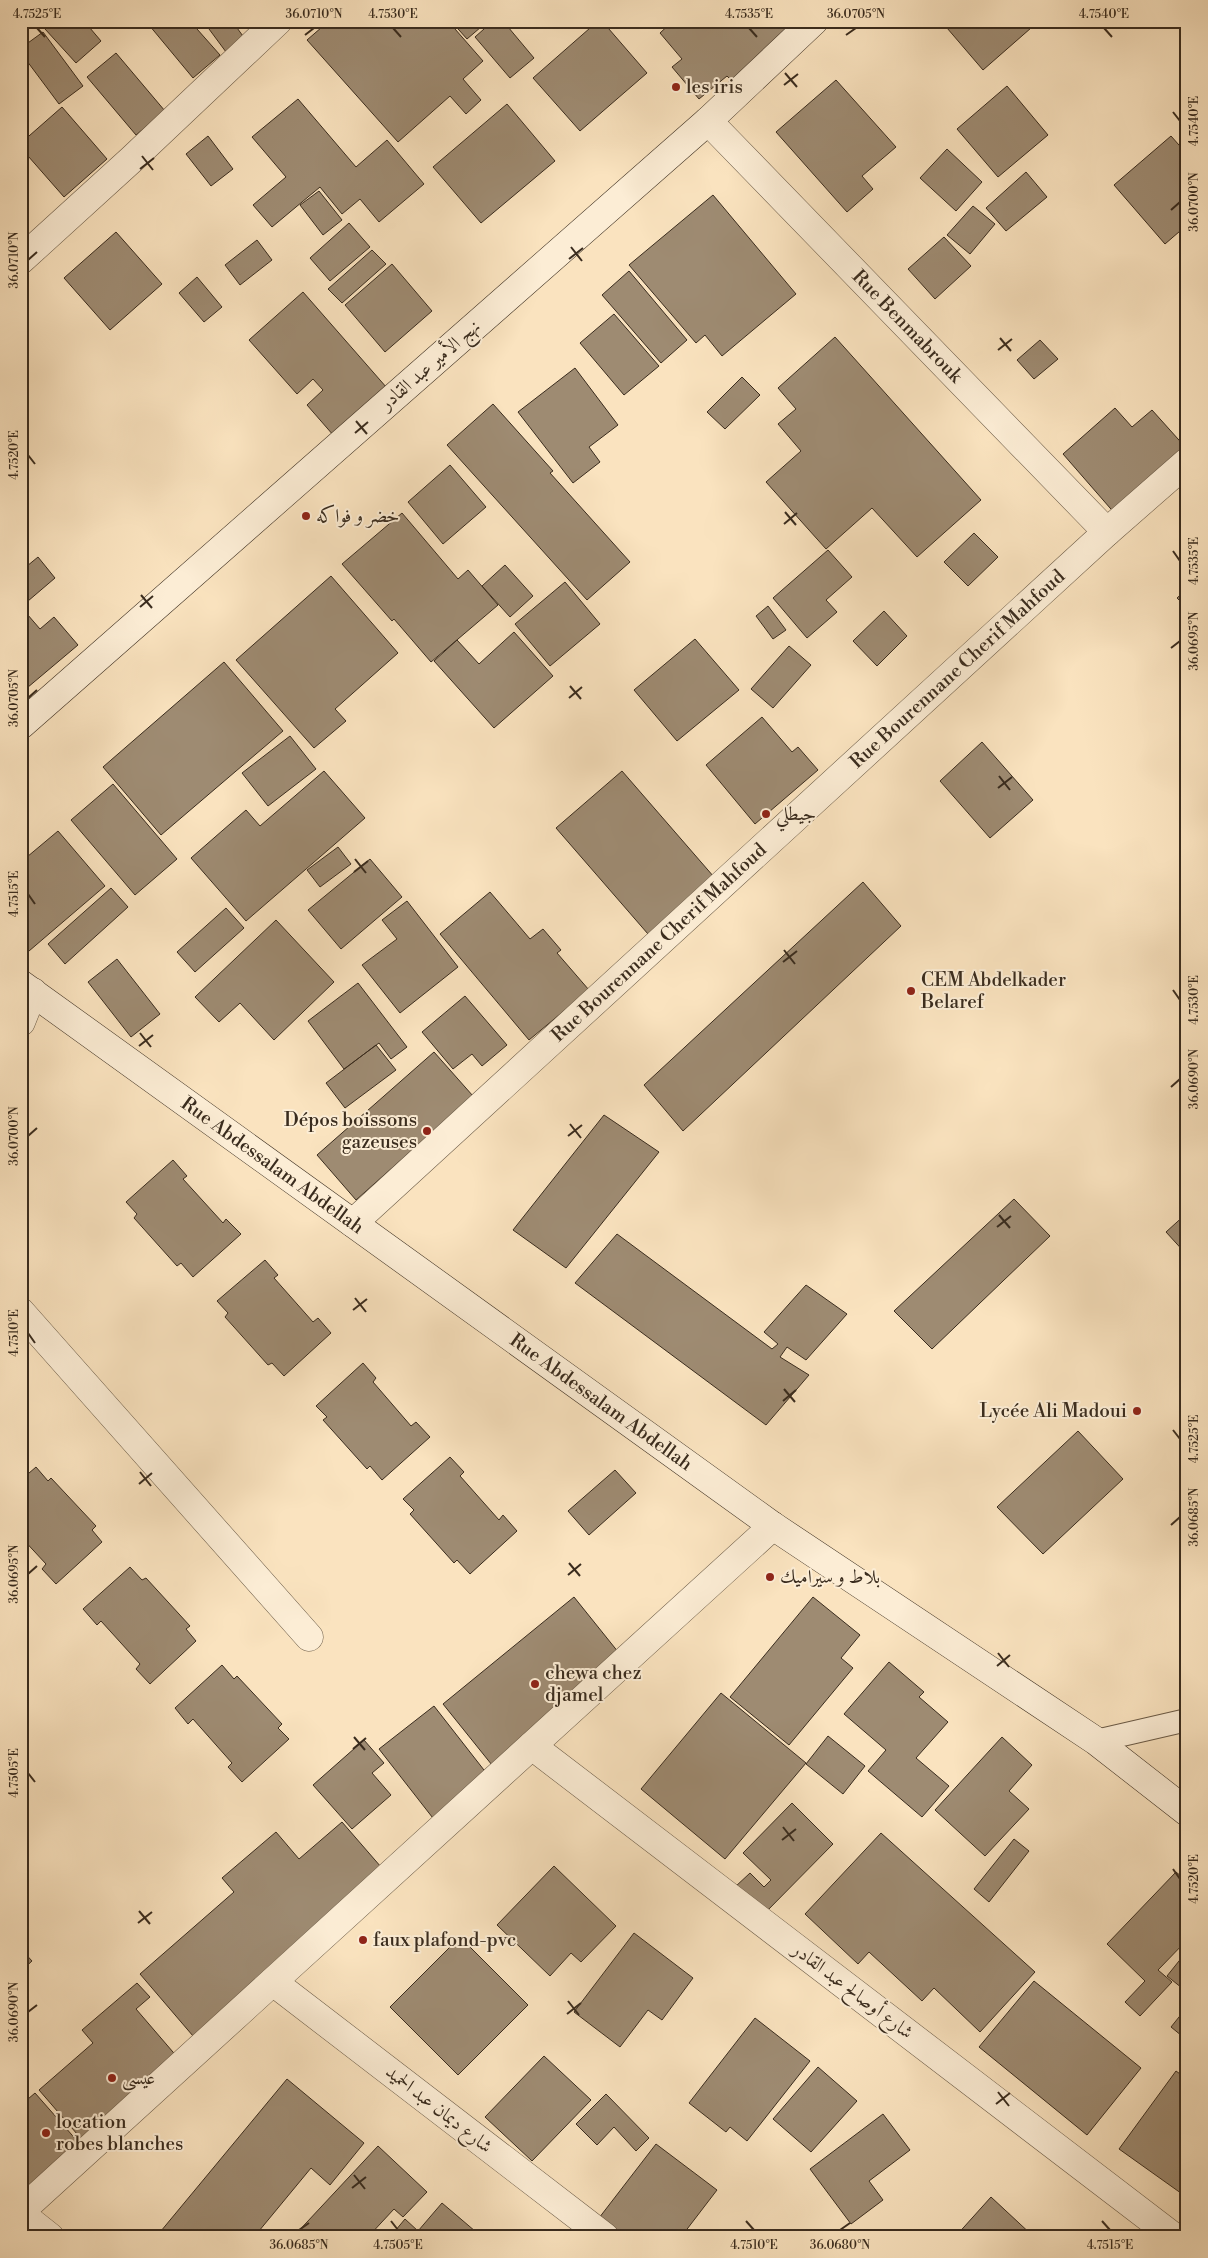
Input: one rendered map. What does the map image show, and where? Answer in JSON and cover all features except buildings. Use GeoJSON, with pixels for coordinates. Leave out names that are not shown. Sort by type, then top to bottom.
{"type":"FeatureCollection","features":[{"type":"Feature","properties":{"kind":"street"},"geometry":{"type":"LineString","coordinates":[[21,260],[132,160],[278,21]]}},
{"type":"Feature","properties":{"kind":"street","name":"نهج الأمير عبد القادر"},"geometry":{"type":"LineString","coordinates":[[21,725],[708,122],[814,21]]}},
{"type":"Feature","properties":{"kind":"street","name":"Rue Benmabrouk"},"geometry":{"type":"LineString","coordinates":[[708,122],[1107,532]]}},
{"type":"Feature","properties":{"kind":"street","name":"Rue Bourennane Cherif Mahfoud"},"geometry":{"type":"LineString","coordinates":[[353,1223],[1107,532],[1187,462]]}},
{"type":"Feature","properties":{"kind":"street"},"geometry":{"type":"LineString","coordinates":[[21,1022],[27,988]]}},
{"type":"Feature","properties":{"kind":"street","name":"Rue Abdessalam Abdellah"},"geometry":{"type":"LineString","coordinates":[[27,988],[773,1526],[1096,1741],[1187,1812]]}},
{"type":"Feature","properties":{"kind":"street"},"geometry":{"type":"LineString","coordinates":[[21,1312],[309,1637]]}},
{"type":"Feature","properties":{"kind":"street"},"geometry":{"type":"LineString","coordinates":[[50,2237],[21,2212],[773,1526]]}},
{"type":"Feature","properties":{"kind":"street","name":"شارع أوصالح عبد القادر"},"geometry":{"type":"LineString","coordinates":[[532,1746],[1174,2237]]}},
{"type":"Feature","properties":{"kind":"street","name":"شارع ديمان عبد الحميد"},"geometry":{"type":"LineString","coordinates":[[273,1982],[605,2237]]}},
{"type":"Feature","properties":{"kind":"lane"},"geometry":{"type":"LineString","coordinates":[[1096,1741],[1187,1720]]}},
{"type":"Feature","properties":{"kind":"place","name":"les iris"},"geometry":{"type":"Point","coordinates":[676,87]}},
{"type":"Feature","properties":{"kind":"place","name":"خضر و فواكه"},"geometry":{"type":"Point","coordinates":[306,516]}},
{"type":"Feature","properties":{"kind":"place","name":"جيطلي"},"geometry":{"type":"Point","coordinates":[766,814]}},
{"type":"Feature","properties":{"kind":"place","name":"CEM Abdelkader Belaref"},"geometry":{"type":"Point","coordinates":[911,991]}},
{"type":"Feature","properties":{"kind":"place","name":"Dépos boissons gazeuses"},"geometry":{"type":"Point","coordinates":[427,1131]}},
{"type":"Feature","properties":{"kind":"place","name":"Lycée Ali Madoui"},"geometry":{"type":"Point","coordinates":[1137,1411]}},
{"type":"Feature","properties":{"kind":"place","name":"بلاط و سيراميك"},"geometry":{"type":"Point","coordinates":[770,1577]}},
{"type":"Feature","properties":{"kind":"place","name":"chewa chez djamel"},"geometry":{"type":"Point","coordinates":[535,1684]}},
{"type":"Feature","properties":{"kind":"place","name":"faux plafond-pvc"},"geometry":{"type":"Point","coordinates":[363,1940]}},
{"type":"Feature","properties":{"kind":"place","name":"عيسى"},"geometry":{"type":"Point","coordinates":[112,2078]}},
{"type":"Feature","properties":{"kind":"place","name":"location robes blanches"},"geometry":{"type":"Point","coordinates":[46,2133]}}]}
